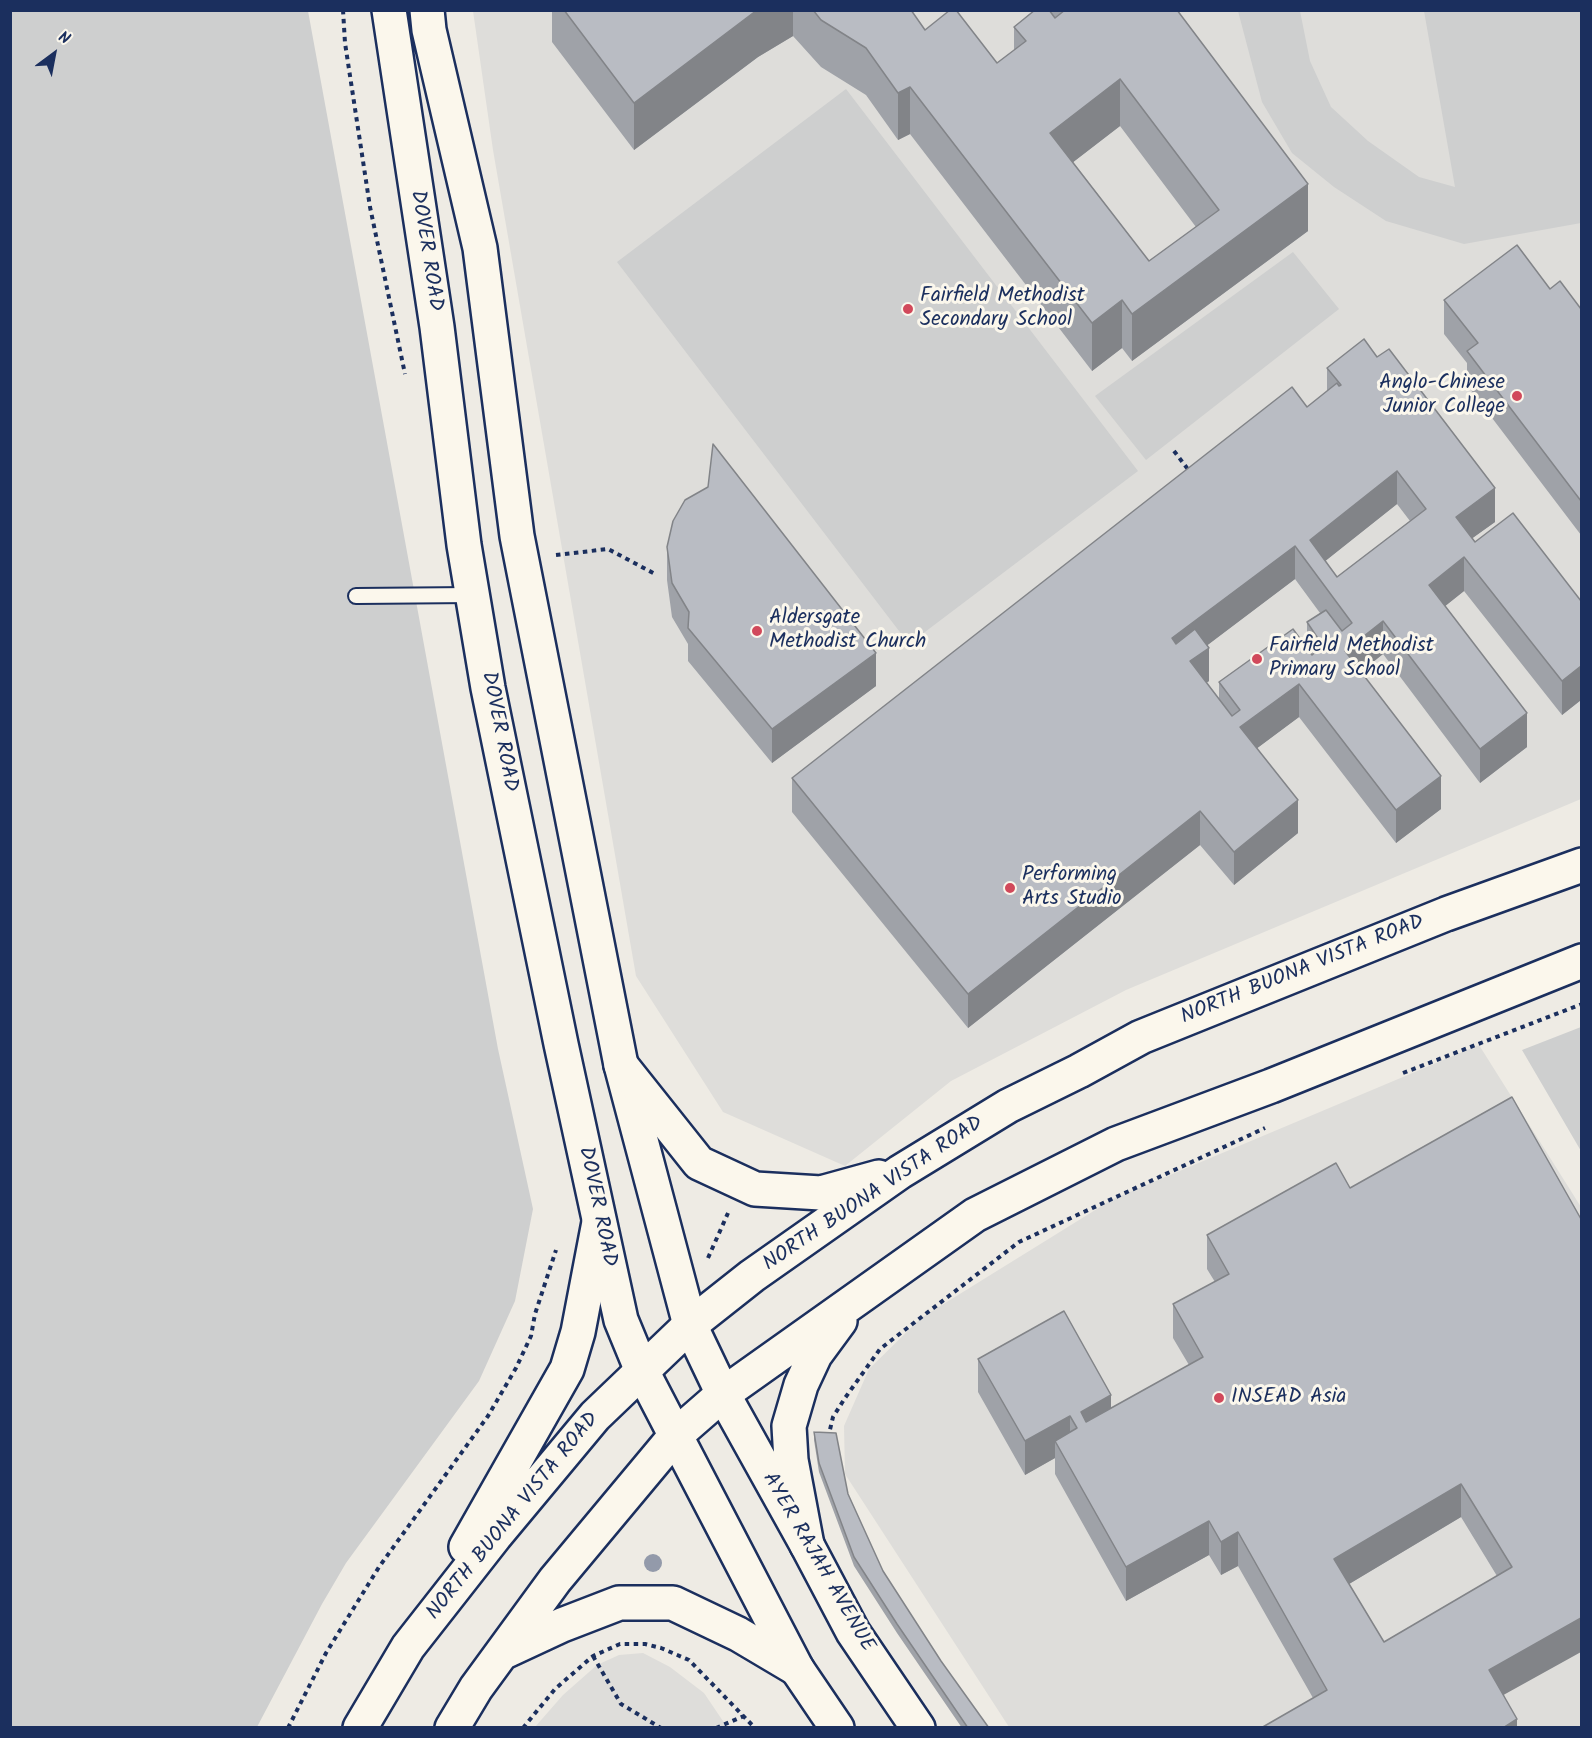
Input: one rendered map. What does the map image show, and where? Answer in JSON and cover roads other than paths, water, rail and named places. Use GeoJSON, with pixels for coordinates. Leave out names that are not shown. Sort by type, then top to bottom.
{"type":"FeatureCollection","features":[{"type":"Feature","properties":{"kind":"main road","name":"DOVER ROAD"},"geometry":{"type":"LineString","coordinates":[[389,10],[437,327],[472,595],[488,688],[598,1222],[621,1320],[642,1371],[676,1436]]}},
{"type":"Feature","properties":{"kind":"main road"},"geometry":{"type":"LineString","coordinates":[[427,10],[429,30],[480,248],[518,536],[621,1065],[690,1326],[723,1394]]}},
{"type":"Feature","properties":{"kind":"main road","name":"NORTH BUONA VISTA ROAD"},"geometry":{"type":"LineString","coordinates":[[360,1728],[408,1647],[495,1536],[595,1416],[690,1326],[752,1276],[900,1172],[1008,1106],[1141,1037],[1446,914],[1581,865]]}},
{"type":"Feature","properties":{"kind":"main road"},"geometry":{"type":"LineString","coordinates":[[452,1728],[476,1688],[555,1581],[676,1436],[723,1394],[975,1215],[1116,1144],[1271,1086],[1581,962]]}},
{"type":"Feature","properties":{"kind":"main road"},"geometry":{"type":"LineString","coordinates":[[621,1065],[699,1163],[756,1189],[822,1193],[900,1172]]}},
{"type":"Feature","properties":{"kind":"main road"},"geometry":{"type":"LineString","coordinates":[[408,1647],[567,1369],[578,1332],[598,1222]]}},
{"type":"Feature","properties":{"kind":"main road"},"geometry":{"type":"LineString","coordinates":[[807,1545],[791,1460],[789,1426],[801,1385],[815,1355],[855,1301]]}},
{"type":"Feature","properties":{"kind":"main road","name":"AYER RAJAH AVENUE"},"geometry":{"type":"LineString","coordinates":[[723,1394],[853,1632],[918,1728]]}},
{"type":"Feature","properties":{"kind":"main road"},"geometry":{"type":"LineString","coordinates":[[676,1436],[797,1669],[837,1728]]}},
{"type":"Feature","properties":{"kind":"main road"},"geometry":{"type":"LineString","coordinates":[[500,1654],[562,1625],[619,1603],[673,1603],[738,1634],[797,1669]]}},
{"type":"Feature","properties":{"kind":"lane"},"geometry":{"type":"LineString","coordinates":[[356,596],[472,595]]}},
{"type":"Feature","properties":{"kind":"place","name":"Fairfield Methodist Secondary School"},"geometry":{"type":"Point","coordinates":[908,309]}},
{"type":"Feature","properties":{"kind":"place","name":"Anglo-Chinese Junior College"},"geometry":{"type":"Point","coordinates":[1517,396]}},
{"type":"Feature","properties":{"kind":"place","name":"Aldersgate Methodist Church"},"geometry":{"type":"Point","coordinates":[757,631]}},
{"type":"Feature","properties":{"kind":"place","name":"Fairfield Methodist Primary School"},"geometry":{"type":"Point","coordinates":[1257,659]}},
{"type":"Feature","properties":{"kind":"place","name":"Performing Arts Studio"},"geometry":{"type":"Point","coordinates":[1010,888]}},
{"type":"Feature","properties":{"kind":"place","name":"INSEAD Asia"},"geometry":{"type":"Point","coordinates":[1219,1398]}}]}
